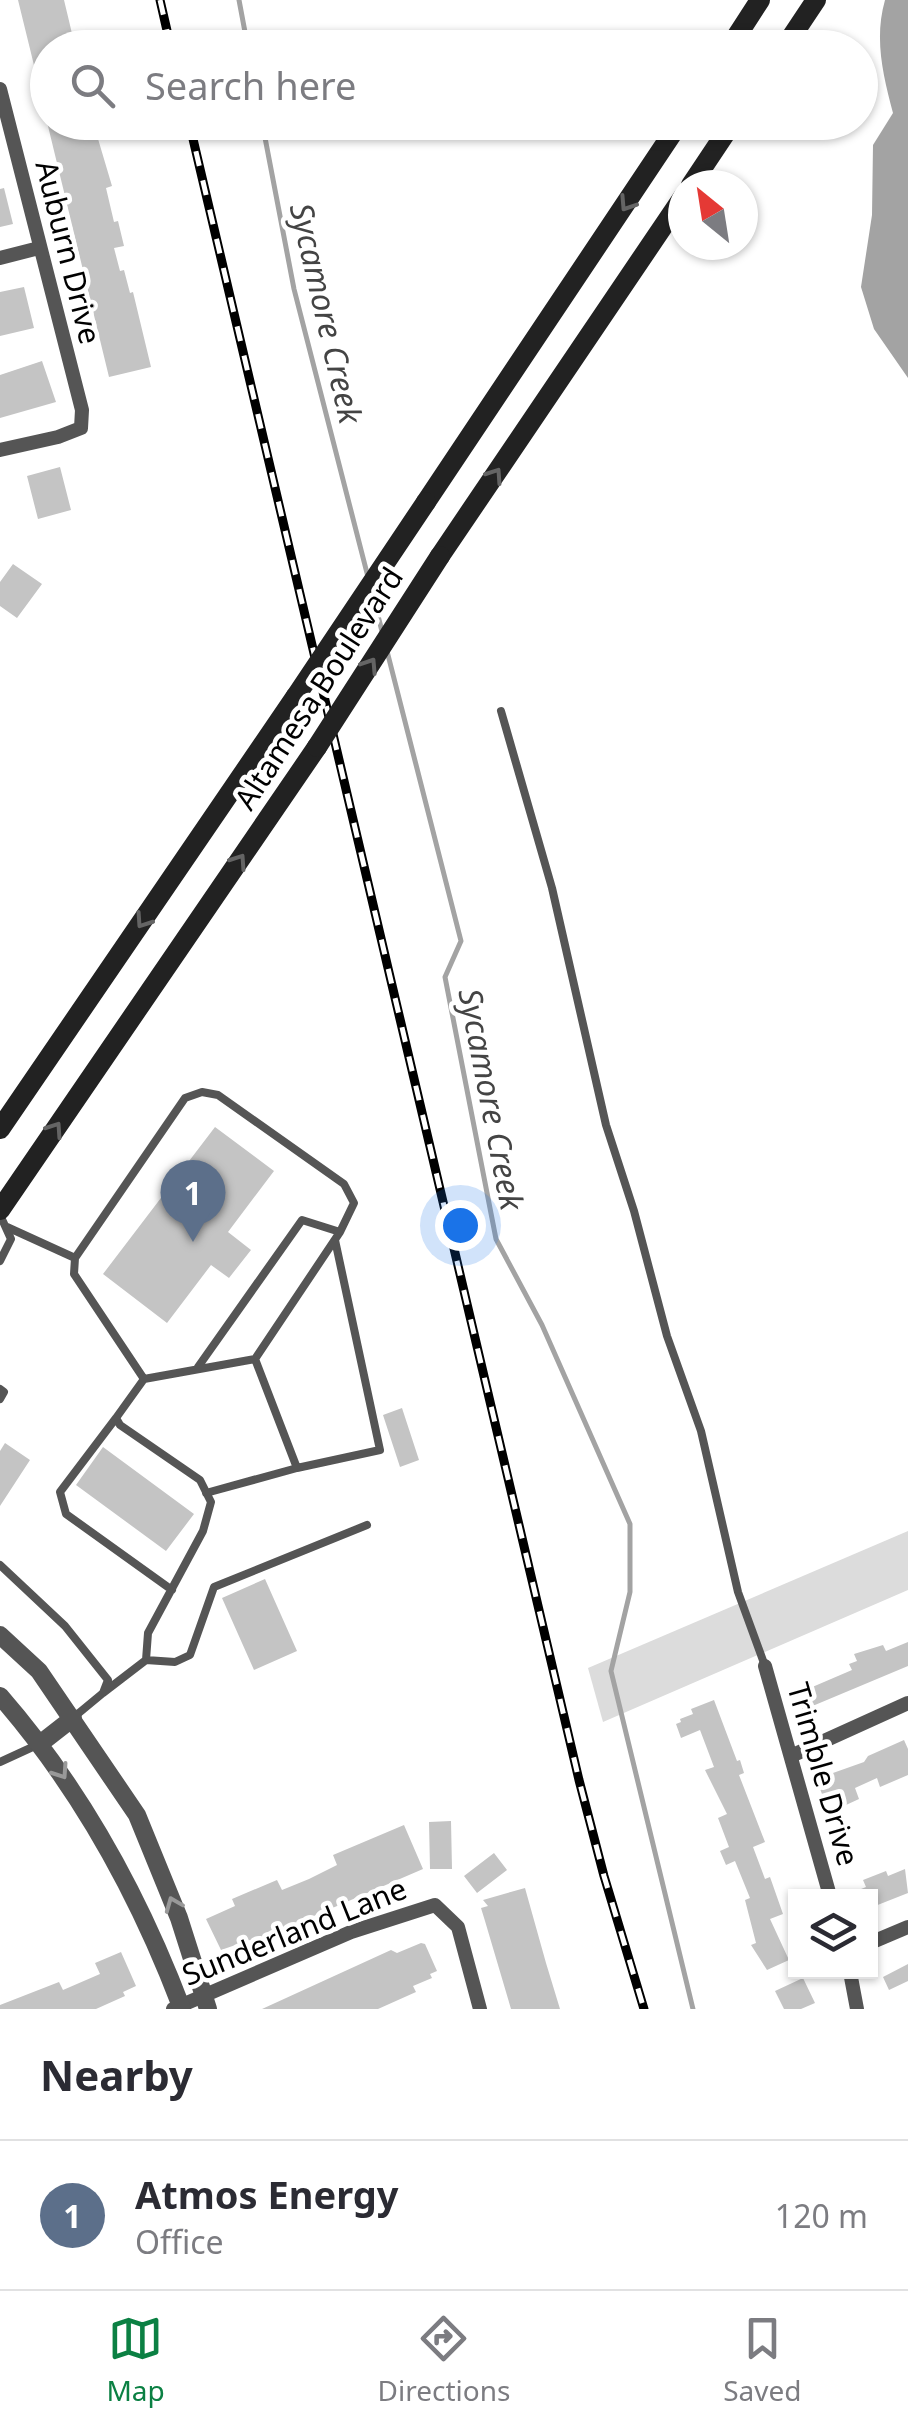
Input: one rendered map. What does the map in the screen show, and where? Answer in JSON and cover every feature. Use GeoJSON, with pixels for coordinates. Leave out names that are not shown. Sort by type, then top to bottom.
{"type":"FeatureCollection","features":[{"type":"Feature","properties":{"kind":"main road"},"geometry":{"type":"LineString","coordinates":[[741,30],[760,0]]}},
{"type":"Feature","properties":{"kind":"main road"},"geometry":{"type":"LineString","coordinates":[[796,30],[816,0]]}},
{"type":"Feature","properties":{"kind":"main road","name":"Altamesa Boulevard"},"geometry":{"type":"LineString","coordinates":[[0,1129],[668,140]]}},
{"type":"Feature","properties":{"kind":"main road"},"geometry":{"type":"LineString","coordinates":[[701,170],[721,140]]}},
{"type":"Feature","properties":{"kind":"main road","name":"Altamesa Boulevard"},"geometry":{"type":"LineString","coordinates":[[2,1218],[668,219]]}},
{"type":"Feature","properties":{"kind":"street","name":"Auburn Drive"},"geometry":{"type":"LineString","coordinates":[[0,89],[82,410],[81,428],[0,450]]}},
{"type":"Feature","properties":{"kind":"street"},"geometry":{"type":"LineString","coordinates":[[0,258],[39,248]]}},
{"type":"Feature","properties":{"kind":"street"},"geometry":{"type":"LineString","coordinates":[[0,1634],[40,1671],[137,1814],[179,1918],[207,2002]]}},
{"type":"Feature","properties":{"kind":"street","name":"Trimble Drive"},"geometry":{"type":"LineString","coordinates":[[765,1666],[828,1889]]}},
{"type":"Feature","properties":{"kind":"street"},"geometry":{"type":"LineString","coordinates":[[0,1696],[40,1743],[123,1876],[178,2008]]}},
{"type":"Feature","properties":{"kind":"street"},"geometry":{"type":"LineString","coordinates":[[791,1756],[908,1703]]}},
{"type":"Feature","properties":{"kind":"street"},"geometry":{"type":"LineString","coordinates":[[40,1743],[72,1718]]}},
{"type":"Feature","properties":{"kind":"street","name":"Sunderland Lane"},"geometry":{"type":"LineString","coordinates":[[178,2008],[207,2002],[352,1932],[435,1905],[458,1927],[480,2009]]}},
{"type":"Feature","properties":{"kind":"street"},"geometry":{"type":"LineString","coordinates":[[878,1940],[908,1927]]}},
{"type":"Feature","properties":{"kind":"street"},"geometry":{"type":"LineString","coordinates":[[852,1979],[858,2009]]}},
{"type":"Feature","properties":{"kind":"lane"},"geometry":{"type":"LineString","coordinates":[[501,711],[552,888],[606,1125],[634,1211],[667,1336],[701,1432],[738,1592],[765,1666]]}},
{"type":"Feature","properties":{"kind":"lane"},"geometry":{"type":"LineString","coordinates":[[144,1379],[74,1274],[75,1258],[184,1098],[202,1092],[218,1096],[344,1184],[354,1203],[338,1236],[255,1358],[144,1379],[60,1492],[66,1514],[172,1590]]}},
{"type":"Feature","properties":{"kind":"lane"},"geometry":{"type":"LineString","coordinates":[[2,1218],[75,1258]]}},
{"type":"Feature","properties":{"kind":"lane"},"geometry":{"type":"LineString","coordinates":[[0,1261],[12,1240],[2,1218]]}},
{"type":"Feature","properties":{"kind":"lane"},"geometry":{"type":"LineString","coordinates":[[198,1368],[302,1220],[338,1236]]}},
{"type":"Feature","properties":{"kind":"lane"},"geometry":{"type":"LineString","coordinates":[[206,1493],[380,1450],[338,1236]]}},
{"type":"Feature","properties":{"kind":"lane"},"geometry":{"type":"LineString","coordinates":[[255,1358],[297,1468]]}},
{"type":"Feature","properties":{"kind":"lane"},"geometry":{"type":"LineString","coordinates":[[0,1389],[4,1392],[0,1400]]}},
{"type":"Feature","properties":{"kind":"lane"},"geometry":{"type":"LineString","coordinates":[[116,1418],[120,1426],[200,1480],[210,1502],[203,1531],[148,1633],[146,1660]]}},
{"type":"Feature","properties":{"kind":"lane"},"geometry":{"type":"LineString","coordinates":[[72,1718],[146,1660],[175,1662],[190,1655],[214,1588],[367,1525]]}},
{"type":"Feature","properties":{"kind":"lane"},"geometry":{"type":"LineString","coordinates":[[0,1565],[65,1626],[108,1680],[103,1693]]}},
{"type":"Feature","properties":{"kind":"lane"},"geometry":{"type":"LineString","coordinates":[[0,1762],[40,1743]]}},
{"type":"Feature","properties":{"kind":"shaded area"},"geometry":{"type":"Polygon","coordinates":[[[885,0],[908,0],[908,378],[874,329],[861,287],[872,215],[873,145],[893,113],[883,71],[885,0]]]}},
{"type":"Feature","properties":{"kind":"shaded area"},"geometry":{"type":"Polygon","coordinates":[[[908,1531],[908,1590],[603,1722],[588,1668],[908,1531]]]}},
{"type":"Feature","properties":{"kind":"building"},"geometry":{"type":"Polygon","coordinates":[[[18,0],[64,0],[71,30],[30,30],[30,49],[18,0]]]}},
{"type":"Feature","properties":{"kind":"building"},"geometry":{"type":"Polygon","coordinates":[[[51,140],[98,140],[112,186],[106,188],[124,246],[114,248],[120,271],[124,270],[130,293],[133,292],[151,367],[109,377],[51,140]]]}},
{"type":"Feature","properties":{"kind":"building"},"geometry":{"type":"Polygon","coordinates":[[[4,188],[13,224],[0,227],[0,189],[4,188]]]}},
{"type":"Feature","properties":{"kind":"building"},"geometry":{"type":"Polygon","coordinates":[[[24,287],[34,328],[0,336],[0,292],[24,287]]]}},
{"type":"Feature","properties":{"kind":"building"},"geometry":{"type":"Polygon","coordinates":[[[42,361],[56,402],[0,418],[0,375],[42,361]]]}},
{"type":"Feature","properties":{"kind":"building"},"geometry":{"type":"Polygon","coordinates":[[[60,467],[71,510],[38,519],[27,476],[60,467]]]}},
{"type":"Feature","properties":{"kind":"building"},"geometry":{"type":"Polygon","coordinates":[[[13,564],[42,584],[17,618],[0,606],[0,582],[13,564]]]}},
{"type":"Feature","properties":{"kind":"building"},"geometry":{"type":"Polygon","coordinates":[[[215,1127],[274,1171],[228,1232],[251,1250],[229,1278],[211,1265],[167,1323],[103,1274],[215,1127]]]}},
{"type":"Feature","properties":{"kind":"building"},"geometry":{"type":"Polygon","coordinates":[[[402,1408],[419,1460],[400,1467],[383,1415],[402,1408]]]}},
{"type":"Feature","properties":{"kind":"building"},"geometry":{"type":"Polygon","coordinates":[[[5,1443],[30,1460],[0,1506],[0,1451],[5,1443]]]}},
{"type":"Feature","properties":{"kind":"building"},"geometry":{"type":"Polygon","coordinates":[[[103,1447],[194,1514],[166,1551],[76,1485],[103,1447]]]}},
{"type":"Feature","properties":{"kind":"building"},"geometry":{"type":"Polygon","coordinates":[[[265,1579],[297,1651],[254,1670],[222,1598],[265,1579]]]}},
{"type":"Feature","properties":{"kind":"building"},"geometry":{"type":"Polygon","coordinates":[[[908,1642],[908,1666],[803,1710],[796,1694],[852,1670],[849,1664],[857,1661],[854,1654],[883,1645],[886,1651],[908,1642]]]}},
{"type":"Feature","properties":{"kind":"building"},"geometry":{"type":"Polygon","coordinates":[[[714,1700],[737,1761],[740,1760],[744,1773],[739,1775],[765,1842],[753,1847],[765,1879],[770,1877],[783,1914],[770,1919],[788,1958],[767,1970],[751,1945],[756,1943],[745,1900],[750,1898],[735,1861],[726,1865],[720,1851],[729,1847],[718,1818],[727,1814],[705,1770],[714,1767],[700,1730],[681,1738],[676,1724],[693,1714],[691,1709],[714,1700]]]}},
{"type":"Feature","properties":{"kind":"building"},"geometry":{"type":"Polygon","coordinates":[[[904,1740],[908,1775],[880,1787],[877,1778],[855,1788],[859,1799],[846,1805],[841,1793],[824,1799],[816,1779],[864,1762],[868,1756],[904,1740]]]}},
{"type":"Feature","properties":{"kind":"building"},"geometry":{"type":"Polygon","coordinates":[[[451,1821],[452,1869],[430,1869],[429,1822],[451,1821]]]}},
{"type":"Feature","properties":{"kind":"building"},"geometry":{"type":"Polygon","coordinates":[[[404,1825],[423,1869],[251,1943],[250,1940],[221,1950],[206,1919],[235,1906],[232,1899],[277,1880],[282,1890],[309,1879],[337,1865],[333,1855],[404,1825]]]}},
{"type":"Feature","properties":{"kind":"building"},"geometry":{"type":"Polygon","coordinates":[[[494,1853],[507,1870],[477,1893],[464,1876],[494,1853]]]}},
{"type":"Feature","properties":{"kind":"building"},"geometry":{"type":"Polygon","coordinates":[[[905,1869],[908,1893],[878,1905],[878,1889],[861,1889],[866,1887],[863,1880],[886,1871],[888,1876],[905,1869]]]}},
{"type":"Feature","properties":{"kind":"building"},"geometry":{"type":"Polygon","coordinates":[[[525,1888],[560,2009],[511,2009],[481,1908],[488,1906],[483,1900],[525,1888]]]}},
{"type":"Feature","properties":{"kind":"building"},"geometry":{"type":"Polygon","coordinates":[[[421,1943],[437,1971],[430,1974],[432,1978],[413,1986],[416,1992],[378,2009],[262,2009],[391,1950],[397,1953],[421,1943]]]}},
{"type":"Feature","properties":{"kind":"building"},"geometry":{"type":"Polygon","coordinates":[[[121,1952],[136,1986],[123,1992],[125,1996],[96,2009],[0,2009],[0,2005],[59,1982],[63,1990],[100,1974],[95,1963],[121,1952]]]}},
{"type":"Feature","properties":{"kind":"building"},"geometry":{"type":"Polygon","coordinates":[[[908,1964],[908,1981],[889,1990],[883,1977],[908,1964]]]}},
{"type":"Feature","properties":{"kind":"building"},"geometry":{"type":"Polygon","coordinates":[[[803,1979],[815,2003],[801,2009],[784,2009],[775,1991],[803,1979]]]}},
{"type":"Feature","properties":{"kind":"waterway","name":"Sycamore Creek"},"geometry":{"type":"LineString","coordinates":[[239,0],[245,30]]}},
{"type":"Feature","properties":{"kind":"waterway","name":"Sycamore Creek"},"geometry":{"type":"LineString","coordinates":[[265,140],[294,289],[368,577]]}},
{"type":"Feature","properties":{"kind":"waterway","name":"Sycamore Creek"},"geometry":{"type":"LineString","coordinates":[[372,593],[383,635]]}},
{"type":"Feature","properties":{"kind":"waterway","name":"Sycamore Creek"},"geometry":{"type":"LineString","coordinates":[[387,651],[461,941],[445,977],[496,1239],[542,1325],[630,1524],[630,1592],[611,1671],[693,2009]]}},
{"type":"Feature","properties":{"kind":"railway"},"geometry":{"type":"LineString","coordinates":[[160,0],[167,30]]}},
{"type":"Feature","properties":{"kind":"railway"},"geometry":{"type":"LineString","coordinates":[[193,140],[579,1780],[644,2009]]}},
{"type":"Feature","properties":{"kind":"place","name":"Atmos Energy"},"geometry":{"type":"Point","coordinates":[193,1242]}}]}
